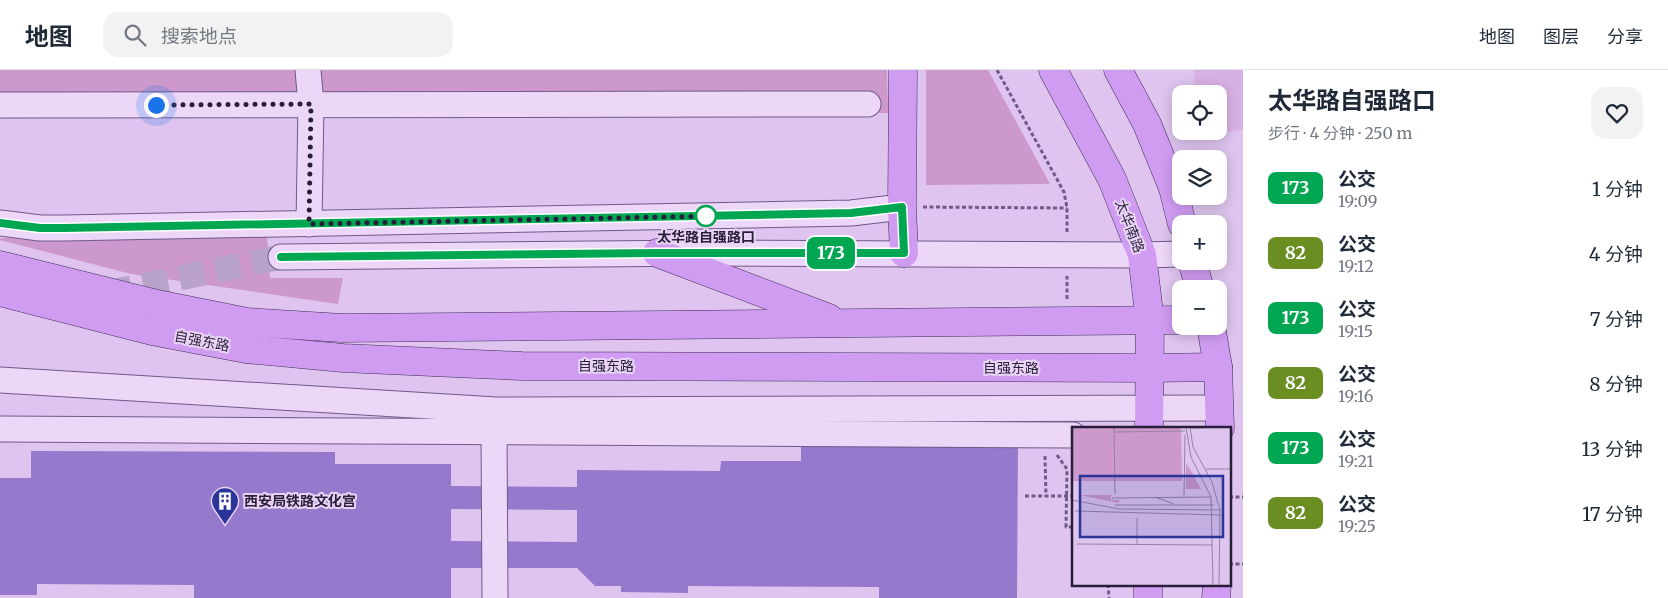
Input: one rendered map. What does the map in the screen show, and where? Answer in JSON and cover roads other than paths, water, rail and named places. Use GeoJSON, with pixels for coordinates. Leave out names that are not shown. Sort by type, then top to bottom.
{"type":"FeatureCollection","features":[{"type":"Feature","properties":{"kind":"main road"},"geometry":{"type":"LineString","coordinates":[[903,70],[902,207],[904,253]]}},
{"type":"Feature","properties":{"kind":"main road","name":"太华南路"},"geometry":{"type":"LineString","coordinates":[[1053,70],[1112,179],[1142,255],[1150,321],[1149,418]]}},
{"type":"Feature","properties":{"kind":"main road"},"geometry":{"type":"LineString","coordinates":[[1118,70],[1147,124],[1173,188],[1180,215]]}},
{"type":"Feature","properties":{"kind":"main road"},"geometry":{"type":"LineString","coordinates":[[656,253],[844,323]]}},
{"type":"Feature","properties":{"kind":"main road","name":"自强东路"},"geometry":{"type":"LineString","coordinates":[[0,265],[157,304],[247,322],[342,328],[1172,320]]}},
{"type":"Feature","properties":{"kind":"main road","name":"自强东路"},"geometry":{"type":"LineString","coordinates":[[0,292],[152,331],[227,346],[343,358],[522,366],[1218,367]]}},
{"type":"Feature","properties":{"kind":"main road"},"geometry":{"type":"LineString","coordinates":[[1213,335],[1218,367],[1220,418]]}},
{"type":"Feature","properties":{"kind":"street"},"geometry":{"type":"LineString","coordinates":[[308,70],[311,104],[309,224]]}},
{"type":"Feature","properties":{"kind":"street"},"geometry":{"type":"LineString","coordinates":[[0,105],[868,104]]}},
{"type":"Feature","properties":{"kind":"street"},"geometry":{"type":"LineString","coordinates":[[0,223],[40,228],[309,224],[851,213],[902,207]]}},
{"type":"Feature","properties":{"kind":"street"},"geometry":{"type":"LineString","coordinates":[[281,257],[656,253],[1172,254]]}},
{"type":"Feature","properties":{"kind":"street"},"geometry":{"type":"LineString","coordinates":[[0,380],[496,410],[1220,418]]}},
{"type":"Feature","properties":{"kind":"street"},"geometry":{"type":"LineString","coordinates":[[0,429],[1072,435]]}},
{"type":"Feature","properties":{"kind":"street"},"geometry":{"type":"LineString","coordinates":[[494,431],[495,598]]}},
{"type":"Feature","properties":{"kind":"tunnel"},"geometry":{"type":"LineString","coordinates":[[107,293],[281,257]]}},
{"type":"Feature","properties":{"kind":"place","name":"太华路自强路口"},"geometry":{"type":"Point","coordinates":[706,216]}},
{"type":"Feature","properties":{"kind":"place","name":"西安局铁路文化宫"},"geometry":{"type":"Point","coordinates":[225,525]}}]}
